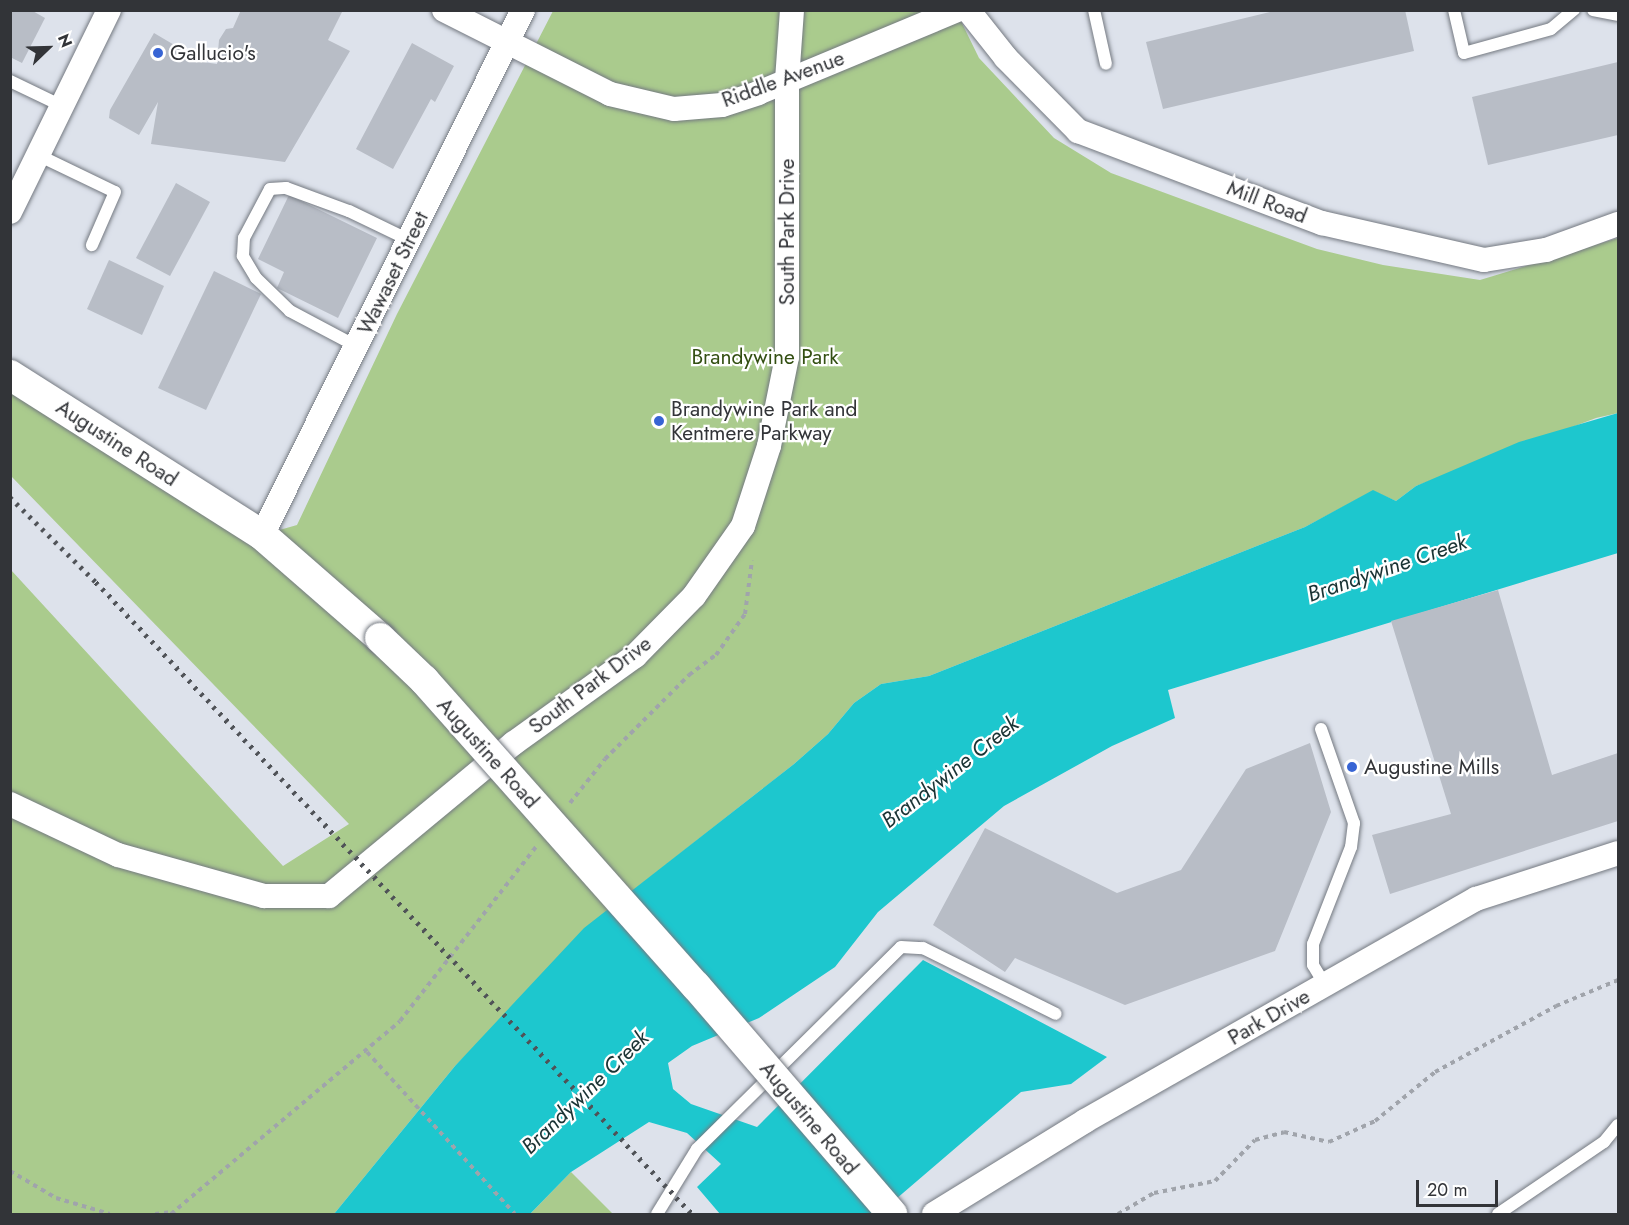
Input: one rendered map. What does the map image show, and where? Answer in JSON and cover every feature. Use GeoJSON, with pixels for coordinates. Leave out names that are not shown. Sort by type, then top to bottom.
{"type":"FeatureCollection","features":[{"type":"Feature","properties":{"kind":"street"},"geometry":{"type":"LineString","coordinates":[[10,212],[18,181],[38,155],[110,10]]}},
{"type":"Feature","properties":{"kind":"street","name":"Riddle Avenue"},"geometry":{"type":"LineString","coordinates":[[444,10],[610,93],[674,109],[722,105],[787,81],[957,10]]}},
{"type":"Feature","properties":{"kind":"street","name":"Wawaset Street"},"geometry":{"type":"LineString","coordinates":[[262,535],[523,10]]}},
{"type":"Feature","properties":{"kind":"street","name":"South Park Drive"},"geometry":{"type":"LineString","coordinates":[[10,804],[118,855],[264,896],[330,896],[514,742],[635,656],[694,596],[743,526],[769,446],[787,357],[787,81],[792,10]]}},
{"type":"Feature","properties":{"kind":"street","name":"Mill Road"},"geometry":{"type":"LineString","coordinates":[[969,10],[1006,58],[1078,131],[1322,224],[1484,260],[1546,250],[1618,224]]}},
{"type":"Feature","properties":{"kind":"street","name":"Augustine Road"},"geometry":{"type":"LineString","coordinates":[[10,375],[262,535],[380,638],[424,680],[696,986],[892,1215]]}},
{"type":"Feature","properties":{"kind":"street","name":"Park Drive"},"geometry":{"type":"LineString","coordinates":[[934,1215],[1085,1121],[1476,899],[1618,853]]}},
{"type":"Feature","properties":{"kind":"lane"},"geometry":{"type":"LineString","coordinates":[[1094,10],[1106,64]]}},
{"type":"Feature","properties":{"kind":"lane"},"geometry":{"type":"LineString","coordinates":[[1454,10],[1464,53],[1551,29],[1574,10]]}},
{"type":"Feature","properties":{"kind":"lane"},"geometry":{"type":"LineString","coordinates":[[1593,10],[1618,15]]}},
{"type":"Feature","properties":{"kind":"lane"},"geometry":{"type":"LineString","coordinates":[[10,81],[62,106]]}},
{"type":"Feature","properties":{"kind":"lane"},"geometry":{"type":"LineString","coordinates":[[38,155],[115,192],[92,245]]}},
{"type":"Feature","properties":{"kind":"lane"},"geometry":{"type":"LineString","coordinates":[[356,346],[291,311],[255,278],[243,256],[244,238],[270,189],[286,188],[349,211],[409,240]]}},
{"type":"Feature","properties":{"kind":"lane"},"geometry":{"type":"LineString","coordinates":[[1321,729],[1354,823],[1352,847],[1313,944],[1313,965],[1325,985]]}},
{"type":"Feature","properties":{"kind":"lane"},"geometry":{"type":"LineString","coordinates":[[657,1215],[697,1149],[901,947],[923,948],[1056,1014]]}},
{"type":"Feature","properties":{"kind":"lane"},"geometry":{"type":"LineString","coordinates":[[1497,1215],[1604,1142],[1618,1125]]}},
{"type":"Feature","properties":{"kind":"path"},"geometry":{"type":"LineString","coordinates":[[569,805],[605,759],[689,675],[716,655],[745,614],[747,579],[753,557]]}},
{"type":"Feature","properties":{"kind":"path"},"geometry":{"type":"LineString","coordinates":[[155,1215],[171,1213],[367,1052],[399,1021],[540,841]]}},
{"type":"Feature","properties":{"kind":"path"},"geometry":{"type":"LineString","coordinates":[[1118,1215],[1154,1193],[1215,1181],[1255,1140],[1284,1132],[1329,1142],[1375,1120],[1436,1072],[1556,1006],[1618,980]]}},
{"type":"Feature","properties":{"kind":"path"},"geometry":{"type":"LineString","coordinates":[[367,1052],[515,1215]]}},
{"type":"Feature","properties":{"kind":"path"},"geometry":{"type":"LineString","coordinates":[[10,1171],[56,1198],[110,1215]]}},
{"type":"Feature","properties":{"kind":"path"},"geometry":{"type":"LineString","coordinates":[[89,1210],[96,1215]]}},
{"type":"Feature","properties":{"kind":"green space","name":"Brandywine Park"},"geometry":{"type":"Polygon","coordinates":[[[553,11],[956,11],[979,58],[1054,138],[1111,173],[1317,249],[1383,265],[1480,280],[1618,238],[1618,413],[1596,418],[1416,486],[1396,501],[1373,491],[1305,527],[929,676],[881,684],[854,703],[828,734],[794,764],[626,896],[455,1066],[334,1214],[11,1214],[11,570],[283,866],[349,824],[11,476],[10,375],[262,535],[297,525],[397,314],[553,11]]]}},
{"type":"Feature","properties":{"kind":"green space"},"geometry":{"type":"Polygon","coordinates":[[[571,1172],[613,1214],[530,1214],[571,1172]]]}},
{"type":"Feature","properties":{"kind":"water","name":"Brandywine Creek"},"geometry":{"type":"Polygon","coordinates":[[[1618,413],[1618,553],[1168,690],[1175,718],[1112,746],[1004,806],[878,912],[835,967],[759,1018],[692,1046],[668,1063],[673,1089],[691,1104],[757,1127],[923,960],[1107,1057],[1071,1084],[1021,1092],[882,1211],[874,1214],[720,1214],[697,1187],[721,1164],[687,1133],[649,1122],[571,1172],[530,1214],[334,1214],[455,1066],[584,928],[794,764],[828,734],[854,703],[881,684],[929,676],[1305,527],[1373,490],[1396,501],[1416,486],[1519,442],[1618,413]]]}},
{"type":"Feature","properties":{"kind":"building"},"geometry":{"type":"Polygon","coordinates":[[[10,10],[31,10],[45,18],[22,63],[10,57],[10,10]]]}},
{"type":"Feature","properties":{"kind":"building"},"geometry":{"type":"Polygon","coordinates":[[[241,10],[343,10],[328,40],[350,51],[285,162],[151,144],[158,102],[139,135],[109,118],[110,110],[154,33],[203,62],[217,64],[219,40],[226,29],[233,28],[241,10]]]}},
{"type":"Feature","properties":{"kind":"building"},"geometry":{"type":"Polygon","coordinates":[[[1278,10],[1405,10],[1414,51],[1163,109],[1146,42],[1278,10]]]}},
{"type":"Feature","properties":{"kind":"building"},"geometry":{"type":"Polygon","coordinates":[[[412,43],[454,66],[435,102],[431,99],[393,169],[356,149],[412,43]]]}},
{"type":"Feature","properties":{"kind":"building"},"geometry":{"type":"Polygon","coordinates":[[[1618,62],[1618,135],[1488,165],[1472,97],[1618,62]]]}},
{"type":"Feature","properties":{"kind":"building"},"geometry":{"type":"Polygon","coordinates":[[[176,183],[210,202],[170,276],[136,258],[176,183]]]}},
{"type":"Feature","properties":{"kind":"building"},"geometry":{"type":"Polygon","coordinates":[[[289,195],[377,238],[338,318],[277,288],[284,272],[258,259],[289,195]]]}},
{"type":"Feature","properties":{"kind":"building"},"geometry":{"type":"Polygon","coordinates":[[[109,260],[164,286],[142,335],[87,309],[109,260]]]}},
{"type":"Feature","properties":{"kind":"building"},"geometry":{"type":"Polygon","coordinates":[[[214,271],[261,294],[206,410],[158,388],[214,271]]]}},
{"type":"Feature","properties":{"kind":"building"},"geometry":{"type":"Polygon","coordinates":[[[1498,590],[1552,775],[1618,753],[1618,821],[1390,894],[1372,835],[1451,814],[1391,621],[1498,590]]]}},
{"type":"Feature","properties":{"kind":"building"},"geometry":{"type":"Polygon","coordinates":[[[1310,743],[1331,812],[1275,951],[1125,1005],[1015,958],[1005,972],[933,925],[985,828],[1117,893],[1181,870],[1246,769],[1310,743]]]}},
{"type":"Feature","properties":{"kind":"railway"},"geometry":{"type":"LineString","coordinates":[[10,497],[96,582],[692,1214]]}},
{"type":"Feature","properties":{"kind":"place","name":"Gallucio's"},"geometry":{"type":"Point","coordinates":[158,53]}},
{"type":"Feature","properties":{"kind":"place","name":"Brandywine Park and Kentmere Parkway"},"geometry":{"type":"Point","coordinates":[659,421]}},
{"type":"Feature","properties":{"kind":"place","name":"Augustine Mills"},"geometry":{"type":"Point","coordinates":[1352,767]}}]}
